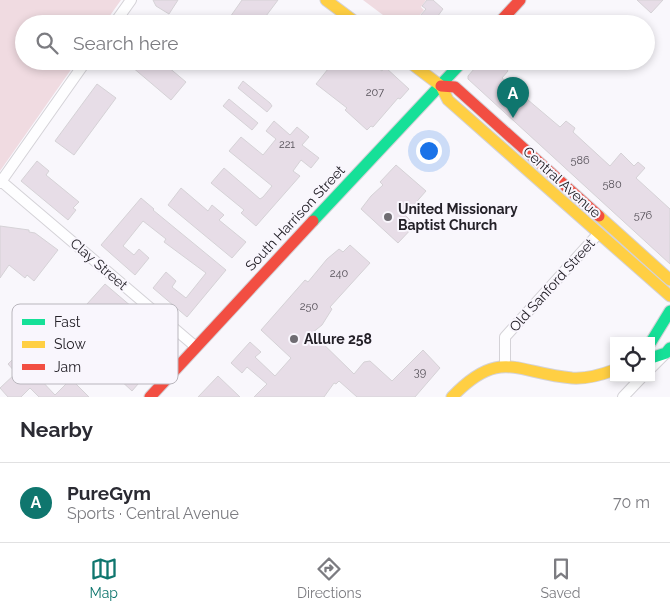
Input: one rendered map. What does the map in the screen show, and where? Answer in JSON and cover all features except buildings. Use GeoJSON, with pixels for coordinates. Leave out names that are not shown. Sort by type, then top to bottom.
{"type":"FeatureCollection","features":[{"type":"Feature","properties":{"kind":"main road"},"geometry":{"type":"LineString","coordinates":[[326,0],[346,15]]}},
{"type":"Feature","properties":{"kind":"main road"},"geometry":{"type":"LineString","coordinates":[[506,15],[520,0]]}},
{"type":"Feature","properties":{"kind":"main road","name":"Central Avenue"},"geometry":{"type":"LineString","coordinates":[[420,70],[441,86],[448,100],[670,296]]}},
{"type":"Feature","properties":{"kind":"main road","name":"South Harrison Street"},"geometry":{"type":"LineString","coordinates":[[178,367],[455,70]]}},
{"type":"Feature","properties":{"kind":"main road","name":"Central Avenue"},"geometry":{"type":"LineString","coordinates":[[441,86],[453,86],[670,280]]}},
{"type":"Feature","properties":{"kind":"main road"},"geometry":{"type":"LineString","coordinates":[[654,337],[670,311]]}},
{"type":"Feature","properties":{"kind":"main road"},"geometry":{"type":"LineString","coordinates":[[655,356],[668,351]]}},
{"type":"Feature","properties":{"kind":"main road"},"geometry":{"type":"LineString","coordinates":[[452,397],[470,378],[483,370],[505,366],[539,369],[571,378],[589,378],[610,371]]}},
{"type":"Feature","properties":{"kind":"main road","name":"South Harrison Street"},"geometry":{"type":"LineString","coordinates":[[150,397],[162,384]]}},
{"type":"Feature","properties":{"kind":"street"},"geometry":{"type":"LineString","coordinates":[[120,15],[131,0]]}},
{"type":"Feature","properties":{"kind":"street"},"geometry":{"type":"LineString","coordinates":[[0,182],[80,70]]}},
{"type":"Feature","properties":{"kind":"street","name":"Clay Street"},"geometry":{"type":"LineString","coordinates":[[0,182],[145,304]]}},
{"type":"Feature","properties":{"kind":"street","name":"Old Sanford Street"},"geometry":{"type":"LineString","coordinates":[[505,366],[505,337],[598,234]]}},
{"type":"Feature","properties":{"kind":"street","name":"Clay Street"},"geometry":{"type":"LineString","coordinates":[[178,332],[196,347]]}},
{"type":"Feature","properties":{"kind":"street"},"geometry":{"type":"LineString","coordinates":[[655,364],[668,351]]}},
{"type":"Feature","properties":{"kind":"street"},"geometry":{"type":"LineString","coordinates":[[623,397],[637,382]]}},
{"type":"Feature","properties":{"kind":"shaded area"},"geometry":{"type":"Polygon","coordinates":[[[0,0],[121,0],[110,15],[15,15],[15,70],[71,70],[0,171],[0,0]]]}},
{"type":"Feature","properties":{"kind":"shaded area"},"geometry":{"type":"Polygon","coordinates":[[[363,0],[426,0],[421,7],[424,10],[420,15],[383,15],[363,0]]]}},
{"type":"Feature","properties":{"kind":"traffic: fast"},"geometry":{"type":"LineString","coordinates":[[313,221],[455,70]]}},
{"type":"Feature","properties":{"kind":"traffic: fast"},"geometry":{"type":"LineString","coordinates":[[654,337],[670,311]]}},
{"type":"Feature","properties":{"kind":"traffic: fast"},"geometry":{"type":"LineString","coordinates":[[655,357],[666,353],[670,348]]}},
{"type":"Feature","properties":{"kind":"traffic: slow"},"geometry":{"type":"LineString","coordinates":[[326,0],[346,15]]}},
{"type":"Feature","properties":{"kind":"traffic: slow"},"geometry":{"type":"LineString","coordinates":[[420,70],[441,86],[448,100],[670,296]]}},
{"type":"Feature","properties":{"kind":"traffic: slow"},"geometry":{"type":"LineString","coordinates":[[599,216],[670,280]]}},
{"type":"Feature","properties":{"kind":"traffic: slow"},"geometry":{"type":"LineString","coordinates":[[452,397],[483,372],[496,368],[509,367],[572,378],[594,376],[610,372]]}},
{"type":"Feature","properties":{"kind":"traffic: jam"},"geometry":{"type":"LineString","coordinates":[[506,15],[520,0]]}},
{"type":"Feature","properties":{"kind":"traffic: jam"},"geometry":{"type":"LineString","coordinates":[[441,86],[455,87],[599,216]]}},
{"type":"Feature","properties":{"kind":"traffic: jam"},"geometry":{"type":"LineString","coordinates":[[178,367],[313,221]]}},
{"type":"Feature","properties":{"kind":"traffic: jam"},"geometry":{"type":"LineString","coordinates":[[150,397],[162,384]]}},
{"type":"Feature","properties":{"kind":"place","name":"PureGym"},"geometry":{"type":"Point","coordinates":[513,118]}},
{"type":"Feature","properties":{"kind":"place","name":"United Missionary Baptist Church"},"geometry":{"type":"Point","coordinates":[388,217]}},
{"type":"Feature","properties":{"kind":"place","name":"Allure 258"},"geometry":{"type":"Point","coordinates":[294,339]}}]}
